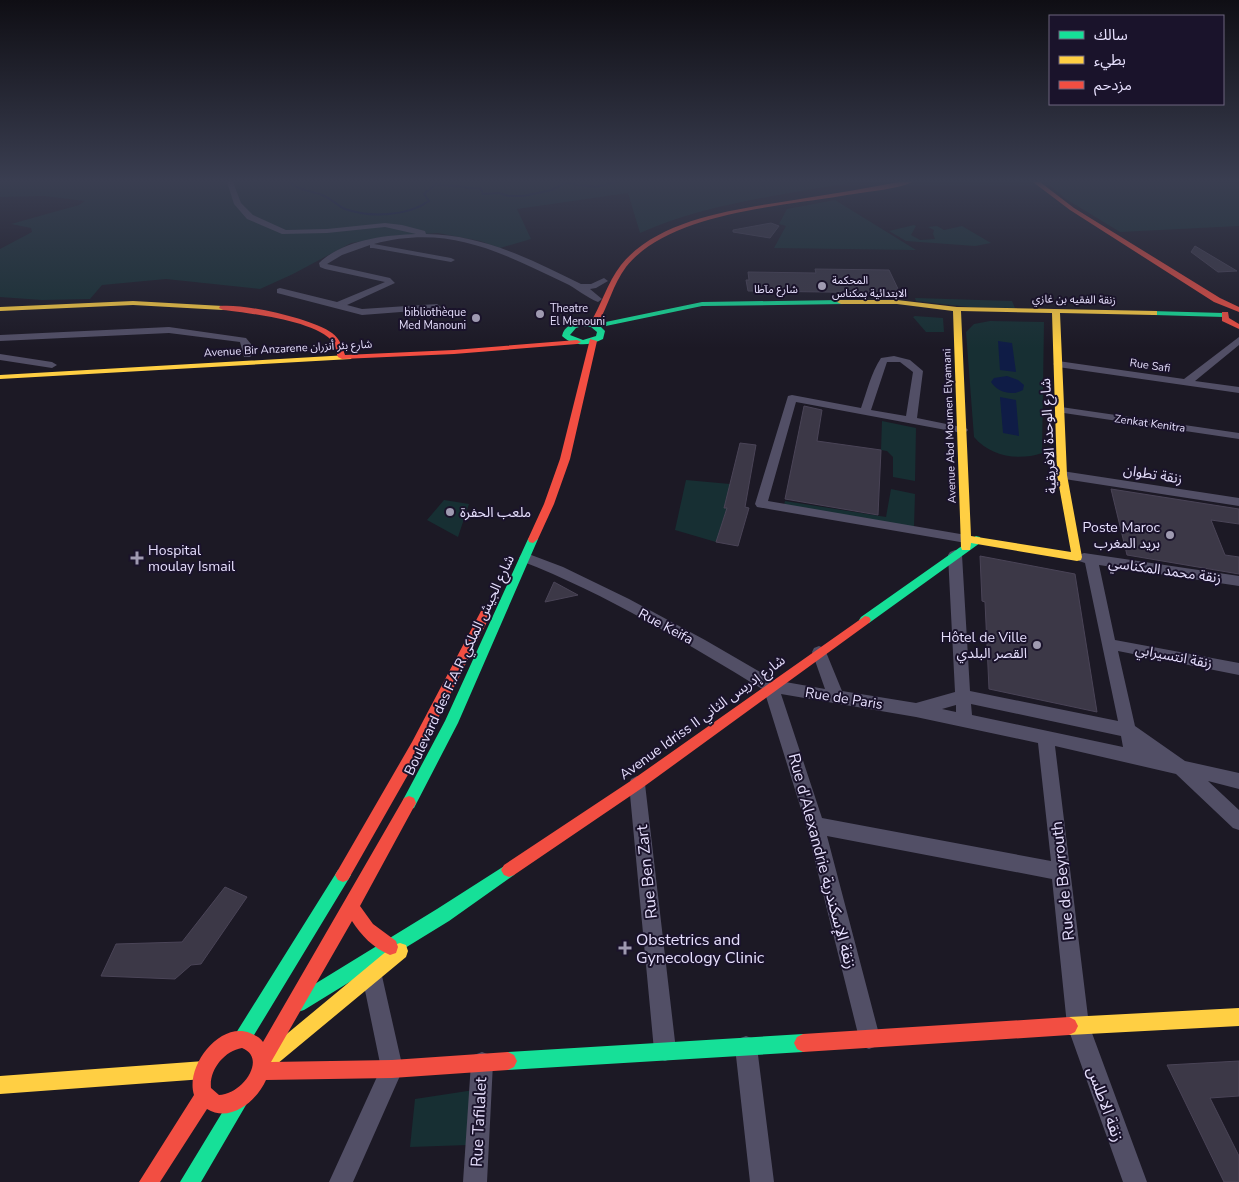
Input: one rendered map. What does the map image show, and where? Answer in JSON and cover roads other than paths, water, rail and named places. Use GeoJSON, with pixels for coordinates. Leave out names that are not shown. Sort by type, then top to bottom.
{"type":"FeatureCollection","features":[{"type":"Feature","properties":{"kind":"main road"},"geometry":{"type":"LineString","coordinates":[[593,341],[600,337],[597,328],[602,313],[601,302],[604,281],[616,262],[633,246],[649,237]]}},
{"type":"Feature","properties":{"kind":"main road"},"geometry":{"type":"LineString","coordinates":[[579,342],[569,339],[566,333],[569,328],[577,325],[591,314],[630,259],[644,246],[661,237]]}},
{"type":"Feature","properties":{"kind":"main road"},"geometry":{"type":"LineString","coordinates":[[1105,237],[1198,296],[1239,327]]}},
{"type":"Feature","properties":{"kind":"main road"},"geometry":{"type":"LineString","coordinates":[[1118,237],[1217,300],[1239,311]]}},
{"type":"Feature","properties":{"kind":"main road"},"geometry":{"type":"LineString","coordinates":[[1187,314],[1202,305],[1198,296]]}},
{"type":"Feature","properties":{"kind":"main road"},"geometry":{"type":"LineString","coordinates":[[601,302],[619,313],[640,316]]}},
{"type":"Feature","properties":{"kind":"main road","name":"شارع مآطا"},"geometry":{"type":"LineString","coordinates":[[597,328],[640,316],[702,304],[897,302],[958,311]]}},
{"type":"Feature","properties":{"kind":"main road"},"geometry":{"type":"LineString","coordinates":[[2,308],[150,303],[223,308],[276,316],[316,327],[329,334],[342,354]]}},
{"type":"Feature","properties":{"kind":"main road"},"geometry":{"type":"LineString","coordinates":[[577,325],[597,328],[612,327],[723,307],[867,307],[958,311]]}},
{"type":"Feature","properties":{"kind":"main road","name":"زنقة الفقيه بن غازي"},"geometry":{"type":"LineString","coordinates":[[958,311],[1056,315],[1187,314],[1225,317]]}},
{"type":"Feature","properties":{"kind":"main road","name":"Avenue Abd Moumen Elyamani"},"geometry":{"type":"LineString","coordinates":[[958,311],[966,545]]}},
{"type":"Feature","properties":{"kind":"main road"},"geometry":{"type":"LineString","coordinates":[[1056,315],[1225,317],[1239,311]]}},
{"type":"Feature","properties":{"kind":"main road","name":"شارع الوحدة الافريقية"},"geometry":{"type":"LineString","coordinates":[[1056,315],[1062,475],[1084,558]]}},
{"type":"Feature","properties":{"kind":"main road","name":"Avenue Bir Anzarene شارع بئر أنزران"},"geometry":{"type":"LineString","coordinates":[[0,377],[532,340],[566,333]]}},
{"type":"Feature","properties":{"kind":"main road","name":"Avenue Bir Anzarene شارع بئر أنزران"},"geometry":{"type":"LineString","coordinates":[[0,370],[246,355],[342,354],[533,347],[593,341]]}},
{"type":"Feature","properties":{"kind":"main road","name":"Boulevard des F.A.R شارع الجيش الملكي"},"geometry":{"type":"LineString","coordinates":[[261,1066],[451,723],[549,504],[564,459],[593,341]]}},
{"type":"Feature","properties":{"kind":"main road","name":"Boulevard des F.A.R شارع الجيش الملكي"},"geometry":{"type":"LineString","coordinates":[[497,590],[528,529],[550,469],[576,378],[579,342]]}},
{"type":"Feature","properties":{"kind":"main road"},"geometry":{"type":"LineString","coordinates":[[533,347],[558,350],[568,354]]}},
{"type":"Feature","properties":{"kind":"main road"},"geometry":{"type":"LineString","coordinates":[[966,545],[1084,558]]}},
{"type":"Feature","properties":{"kind":"main road","name":"Avenue Idriss II شارع إدريس الثاني"},"geometry":{"type":"LineString","coordinates":[[242,1039],[443,915],[637,784],[966,545]]}},
{"type":"Feature","properties":{"kind":"main road","name":"Boulevard des F.A.R شارع الجيش الملكي"},"geometry":{"type":"LineString","coordinates":[[242,1039],[372,828],[450,684],[489,606]]}},
{"type":"Feature","properties":{"kind":"main road"},"geometry":{"type":"LineString","coordinates":[[351,906],[367,930],[390,947]]}},
{"type":"Feature","properties":{"kind":"main road","name":"Avenue Idriss II شارع إدريس الثاني"},"geometry":{"type":"LineString","coordinates":[[261,1066],[372,976],[443,915]]}},
{"type":"Feature","properties":{"kind":"main road"},"geometry":{"type":"LineString","coordinates":[[261,1066],[392,1069],[665,1050],[746,1047],[1078,1025],[1239,1017]]}},
{"type":"Feature","properties":{"kind":"main road"},"geometry":{"type":"LineString","coordinates":[[190,1182],[240,1099],[249,1091],[261,1066],[256,1045],[250,1040],[242,1039],[233,1040],[220,1048],[209,1060],[204,1070],[202,1088],[205,1095],[216,1104],[223,1105],[240,1099]]}},
{"type":"Feature","properties":{"kind":"main road"},"geometry":{"type":"LineString","coordinates":[[0,1085],[204,1070]]}},
{"type":"Feature","properties":{"kind":"main road"},"geometry":{"type":"LineString","coordinates":[[149,1182],[205,1095]]}},
{"type":"Feature","properties":{"kind":"street"},"geometry":{"type":"LineString","coordinates":[[338,305],[391,283],[387,280],[324,265],[323,263],[349,248],[404,237]]}},
{"type":"Feature","properties":{"kind":"street"},"geometry":{"type":"LineString","coordinates":[[442,237],[481,243],[508,253],[580,287],[601,302]]}},
{"type":"Feature","properties":{"kind":"street"},"geometry":{"type":"LineString","coordinates":[[384,248],[394,238]]}},
{"type":"Feature","properties":{"kind":"street"},"geometry":{"type":"LineString","coordinates":[[362,244],[451,260]]}},
{"type":"Feature","properties":{"kind":"street"},"geometry":{"type":"LineString","coordinates":[[580,287],[593,286],[604,281]]}},
{"type":"Feature","properties":{"kind":"street"},"geometry":{"type":"LineString","coordinates":[[280,291],[362,312],[437,307]]}},
{"type":"Feature","properties":{"kind":"street"},"geometry":{"type":"LineString","coordinates":[[0,338],[181,330],[243,340],[246,344],[246,355]]}},
{"type":"Feature","properties":{"kind":"street"},"geometry":{"type":"LineString","coordinates":[[1187,382],[1239,340]]}},
{"type":"Feature","properties":{"kind":"street"},"geometry":{"type":"LineString","coordinates":[[0,357],[52,366]]}},
{"type":"Feature","properties":{"kind":"street"},"geometry":{"type":"LineString","coordinates":[[866,412],[879,368],[884,360],[894,358],[909,362],[918,371],[911,420]]}},
{"type":"Feature","properties":{"kind":"street","name":"Rue Safi"},"geometry":{"type":"LineString","coordinates":[[1058,364],[1239,390]]}},
{"type":"Feature","properties":{"kind":"street"},"geometry":{"type":"LineString","coordinates":[[962,430],[792,398],[761,504],[966,545],[964,720]]}},
{"type":"Feature","properties":{"kind":"street","name":"Zenkat Kenitra"},"geometry":{"type":"LineString","coordinates":[[1061,410],[1239,436]]}},
{"type":"Feature","properties":{"kind":"street","name":"زنقة تطوان"},"geometry":{"type":"LineString","coordinates":[[1062,475],[1239,502]]}},
{"type":"Feature","properties":{"kind":"street","name":"Rue Keifa"},"geometry":{"type":"LineString","coordinates":[[526,558],[558,570],[624,603],[700,644],[771,686]]}},
{"type":"Feature","properties":{"kind":"street"},"geometry":{"type":"LineString","coordinates":[[1084,558],[1109,644],[1133,756],[1239,781]]}},
{"type":"Feature","properties":{"kind":"street","name":"زنقة محمد المكناسي"},"geometry":{"type":"LineString","coordinates":[[1084,558],[1239,581]]}},
{"type":"Feature","properties":{"kind":"street","name":"زنقة انتسيرابي"},"geometry":{"type":"LineString","coordinates":[[1109,644],[1239,669]]}},
{"type":"Feature","properties":{"kind":"street"},"geometry":{"type":"LineString","coordinates":[[819,652],[836,697]]}},
{"type":"Feature","properties":{"kind":"street","name":"Rue de Paris"},"geometry":{"type":"LineString","coordinates":[[771,686],[916,710],[1133,756]]}},
{"type":"Feature","properties":{"kind":"street","name":"Rue d'Alexandrie زنقة الإسكندرية"},"geometry":{"type":"LineString","coordinates":[[771,686],[815,825],[869,1038]]}},
{"type":"Feature","properties":{"kind":"street"},"geometry":{"type":"LineString","coordinates":[[916,710],[963,696],[1128,730],[1183,769],[1239,822]]}},
{"type":"Feature","properties":{"kind":"street","name":"Rue de Beyrouth"},"geometry":{"type":"LineString","coordinates":[[1046,738],[1078,1025]]}},
{"type":"Feature","properties":{"kind":"street","name":"Rue Ben Zart"},"geometry":{"type":"LineString","coordinates":[[637,784],[665,1050]]}},
{"type":"Feature","properties":{"kind":"street"},"geometry":{"type":"LineString","coordinates":[[815,825],[1062,872]]}},
{"type":"Feature","properties":{"kind":"street"},"geometry":{"type":"LineString","coordinates":[[342,1182],[392,1069],[372,976]]}},
{"type":"Feature","properties":{"kind":"street","name":"زنقة الاطلس"},"geometry":{"type":"LineString","coordinates":[[1078,1025],[1135,1182]]}},
{"type":"Feature","properties":{"kind":"street"},"geometry":{"type":"LineString","coordinates":[[746,1047],[762,1182]]}},
{"type":"Feature","properties":{"kind":"street","name":"Rue Tafilalet"},"geometry":{"type":"LineString","coordinates":[[475,1182],[482,1063]]}},
{"type":"Feature","properties":{"kind":"water"},"geometry":{"type":"Polygon","coordinates":[[[998,341],[1012,343],[1016,372],[1000,370],[998,341]]]}},
{"type":"Feature","properties":{"kind":"water"},"geometry":{"type":"Polygon","coordinates":[[[1007,376],[1018,380],[1024,385],[1023,390],[1015,393],[1002,391],[991,382],[994,378],[1007,376]]]}},
{"type":"Feature","properties":{"kind":"water"},"geometry":{"type":"Polygon","coordinates":[[[1000,397],[1016,400],[1019,436],[1003,433],[1000,397]]]}},
{"type":"Feature","properties":{"kind":"place","name":"المحكمة الابتدائية بمكناس"},"geometry":{"type":"Point","coordinates":[822,286]}},
{"type":"Feature","properties":{"kind":"place","name":"Theatre El Menouni"},"geometry":{"type":"Point","coordinates":[540,314]}},
{"type":"Feature","properties":{"kind":"place","name":"bibliothèque Med Manouni"},"geometry":{"type":"Point","coordinates":[476,318]}},
{"type":"Feature","properties":{"kind":"place","name":"ملعب الحفرة"},"geometry":{"type":"Point","coordinates":[450,512]}},
{"type":"Feature","properties":{"kind":"place","name":"Poste Maroc بريد المغرب"},"geometry":{"type":"Point","coordinates":[1170,535]}},
{"type":"Feature","properties":{"kind":"place","name":"Hospital moulay Ismail"},"geometry":{"type":"Point","coordinates":[137,558]}},
{"type":"Feature","properties":{"kind":"place","name":"Hôtel de Ville القصر البلدي"},"geometry":{"type":"Point","coordinates":[1037,645]}},
{"type":"Feature","properties":{"kind":"place","name":"Obstetrics and Gynecology Clinic"},"geometry":{"type":"Point","coordinates":[625,948]}}]}
